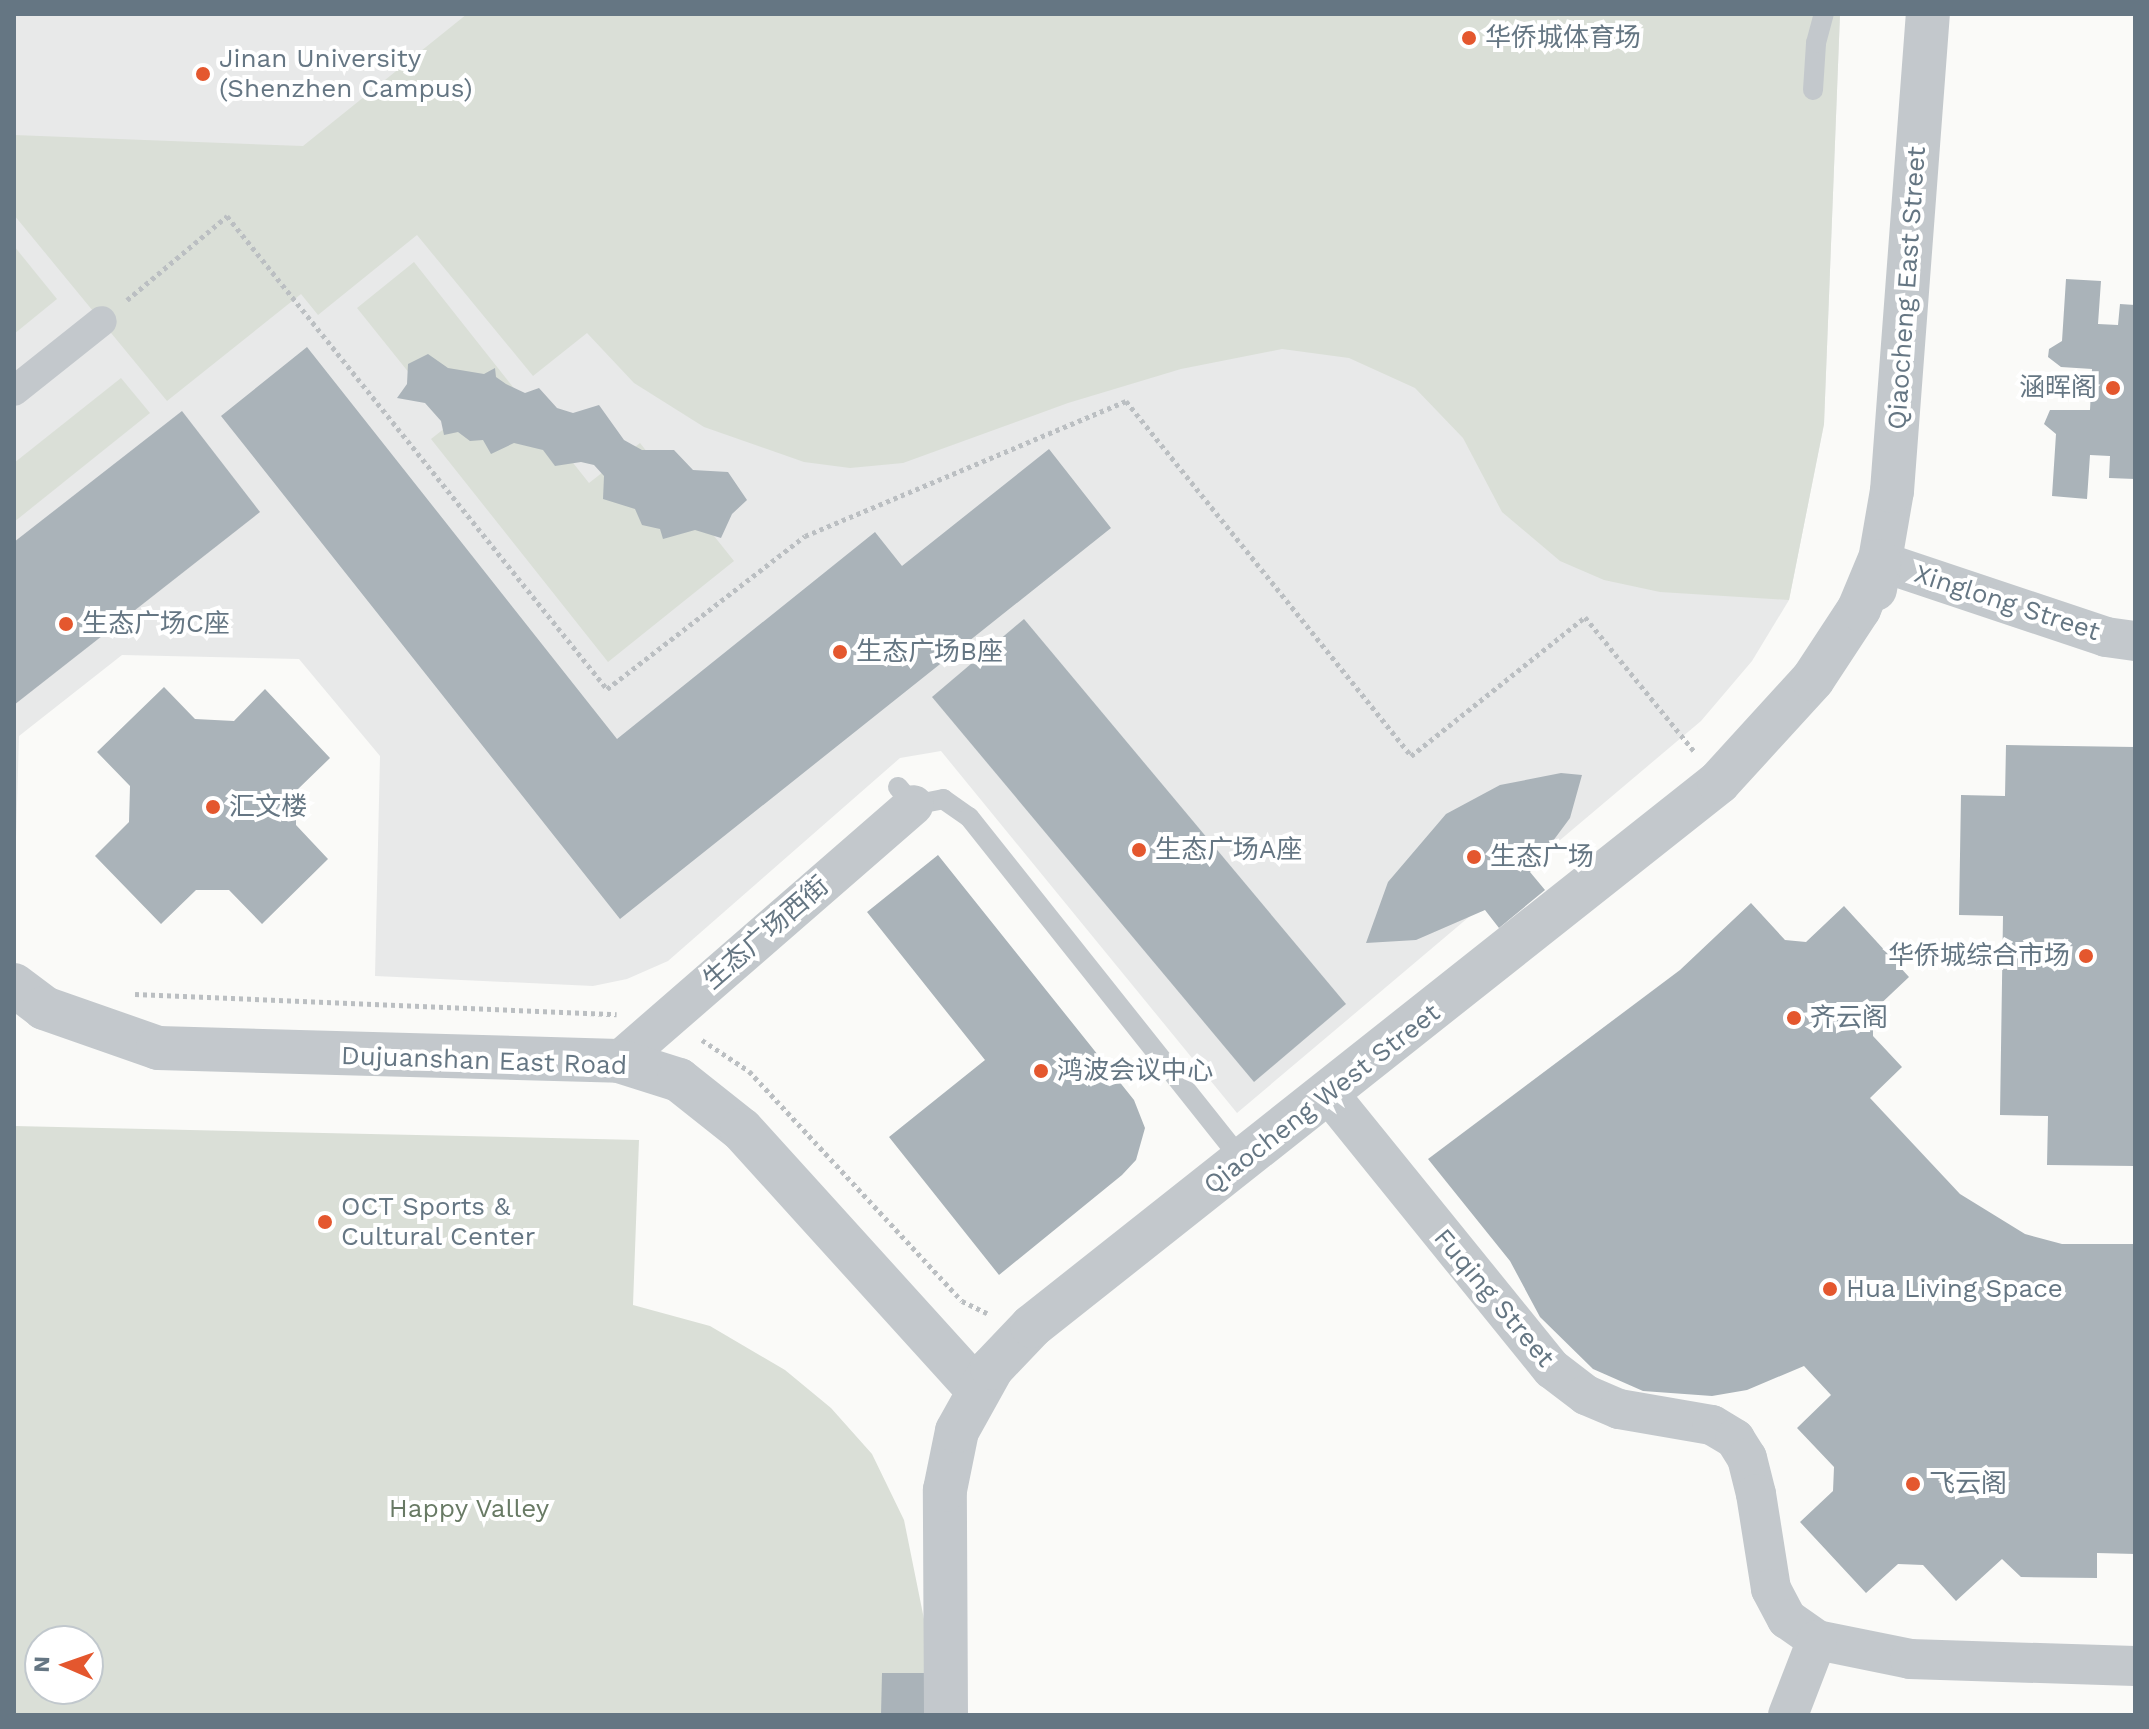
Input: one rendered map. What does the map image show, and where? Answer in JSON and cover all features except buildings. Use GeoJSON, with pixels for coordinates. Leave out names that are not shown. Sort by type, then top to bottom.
{"type":"FeatureCollection","features":[{"type":"Feature","properties":{"kind":"street","name":"Qiaocheng East Street"},"geometry":{"type":"LineString","coordinates":[[1879,561],[1893,476],[1928,14]]}},
{"type":"Feature","properties":{"kind":"street"},"geometry":{"type":"LineString","coordinates":[[14,391],[102,321]]}},
{"type":"Feature","properties":{"kind":"street","name":"Xinglong Street"},"geometry":{"type":"LineString","coordinates":[[1879,561],[2106,637],[2135,641]]}},
{"type":"Feature","properties":{"kind":"street","name":"Qiaocheng West Street"},"geometry":{"type":"LineString","coordinates":[[946,1715],[945,1490],[957,1431],[977,1389],[1032,1326],[1667,828],[1765,737],[1844,635],[1879,561]]}},
{"type":"Feature","properties":{"kind":"street","name":"生态广场西街"},"geometry":{"type":"LineString","coordinates":[[619,1061],[905,796]]}},
{"type":"Feature","properties":{"kind":"street","name":"Dujuanshan East Road"},"geometry":{"type":"LineString","coordinates":[[14,985],[44,1008],[158,1048],[619,1061],[679,1080],[733,1122],[977,1389]]}},
{"type":"Feature","properties":{"kind":"street","name":"Fuqing Street"},"geometry":{"type":"LineString","coordinates":[[1329,1094],[1552,1369],[1586,1395],[1619,1409],[1712,1425],[1735,1439],[1747,1458],[1756,1494],[1771,1589],[1787,1619],[1817,1640]]}},
{"type":"Feature","properties":{"kind":"street"},"geometry":{"type":"LineString","coordinates":[[1788,1715],[1817,1640],[1910,1659],[2135,1666]]}},
{"type":"Feature","properties":{"kind":"lane"},"geometry":{"type":"LineString","coordinates":[[1813,90],[1816,43],[1824,14]]}},
{"type":"Feature","properties":{"kind":"lane"},"geometry":{"type":"LineString","coordinates":[[905,796],[943,799],[969,817],[1231,1146]]}},
{"type":"Feature","properties":{"kind":"path"},"geometry":{"type":"LineString","coordinates":[[102,321],[227,216],[607,689],[805,536],[1126,401],[1411,756],[1585,617],[1700,759]]}},
{"type":"Feature","properties":{"kind":"path"},"geometry":{"type":"LineString","coordinates":[[123,992],[596,1011],[663,1023],[716,1047],[749,1071],[962,1301],[993,1314]]}},
{"type":"Feature","properties":{"kind":"shaded area"},"geometry":{"type":"Polygon","coordinates":[[[14,14],[1840,14],[1824,424],[1789,600],[1752,661],[1701,721],[1237,1113],[941,751],[900,758],[668,961],[627,979],[593,986],[375,976],[380,756],[299,659],[122,655],[19,736],[14,906],[14,14]]]}},
{"type":"Feature","properties":{"kind":"green space"},"geometry":{"type":"Polygon","coordinates":[[[467,14],[1840,14],[1824,424],[1789,600],[1660,592],[1604,580],[1560,561],[1502,512],[1463,438],[1415,388],[1349,358],[1282,349],[1181,369],[1068,403],[903,463],[850,468],[804,462],[704,427],[634,383],[587,333],[533,376],[417,235],[318,315],[301,294],[167,401],[14,215],[14,135],[303,146],[467,14]]]}},
{"type":"Feature","properties":{"kind":"green space"},"geometry":{"type":"Polygon","coordinates":[[[14,246],[57,299],[14,334],[14,246]]]}},
{"type":"Feature","properties":{"kind":"green space"},"geometry":{"type":"Polygon","coordinates":[[[414,262],[589,483],[640,443],[734,561],[608,662],[431,439],[450,424],[357,308],[414,262]]]}},
{"type":"Feature","properties":{"kind":"green space"},"geometry":{"type":"Polygon","coordinates":[[[121,378],[150,413],[14,522],[14,463],[121,378]]]}},
{"type":"Feature","properties":{"kind":"green space","name":"Happy Valley"},"geometry":{"type":"Polygon","coordinates":[[[14,1126],[639,1140],[633,1305],[710,1326],[785,1370],[831,1408],[872,1454],[904,1520],[924,1619],[924,1715],[14,1715],[14,1126]]]}},
{"type":"Feature","properties":{"kind":"place","name":"华侨城体育场"},"geometry":{"type":"Point","coordinates":[1469,38]}},
{"type":"Feature","properties":{"kind":"place","name":"Jinan University (Shenzhen Campus)"},"geometry":{"type":"Point","coordinates":[203,74]}},
{"type":"Feature","properties":{"kind":"place","name":"涵晖阁"},"geometry":{"type":"Point","coordinates":[2113,388]}},
{"type":"Feature","properties":{"kind":"place","name":"生态广场C座"},"geometry":{"type":"Point","coordinates":[66,624]}},
{"type":"Feature","properties":{"kind":"place","name":"生态广场B座"},"geometry":{"type":"Point","coordinates":[840,652]}},
{"type":"Feature","properties":{"kind":"place","name":"汇文楼"},"geometry":{"type":"Point","coordinates":[213,807]}},
{"type":"Feature","properties":{"kind":"place","name":"生态广场A座"},"geometry":{"type":"Point","coordinates":[1139,850]}},
{"type":"Feature","properties":{"kind":"place","name":"生态广场"},"geometry":{"type":"Point","coordinates":[1474,857]}},
{"type":"Feature","properties":{"kind":"place","name":"华侨城综合市场"},"geometry":{"type":"Point","coordinates":[2086,956]}},
{"type":"Feature","properties":{"kind":"place","name":"齐云阁"},"geometry":{"type":"Point","coordinates":[1794,1018]}},
{"type":"Feature","properties":{"kind":"place","name":"鸿波会议中心"},"geometry":{"type":"Point","coordinates":[1041,1071]}},
{"type":"Feature","properties":{"kind":"place","name":"OCT Sports & Cultural Center"},"geometry":{"type":"Point","coordinates":[325,1222]}},
{"type":"Feature","properties":{"kind":"place","name":"Hua Living Space"},"geometry":{"type":"Point","coordinates":[1830,1289]}},
{"type":"Feature","properties":{"kind":"place","name":"飞云阁"},"geometry":{"type":"Point","coordinates":[1913,1484]}}]}
